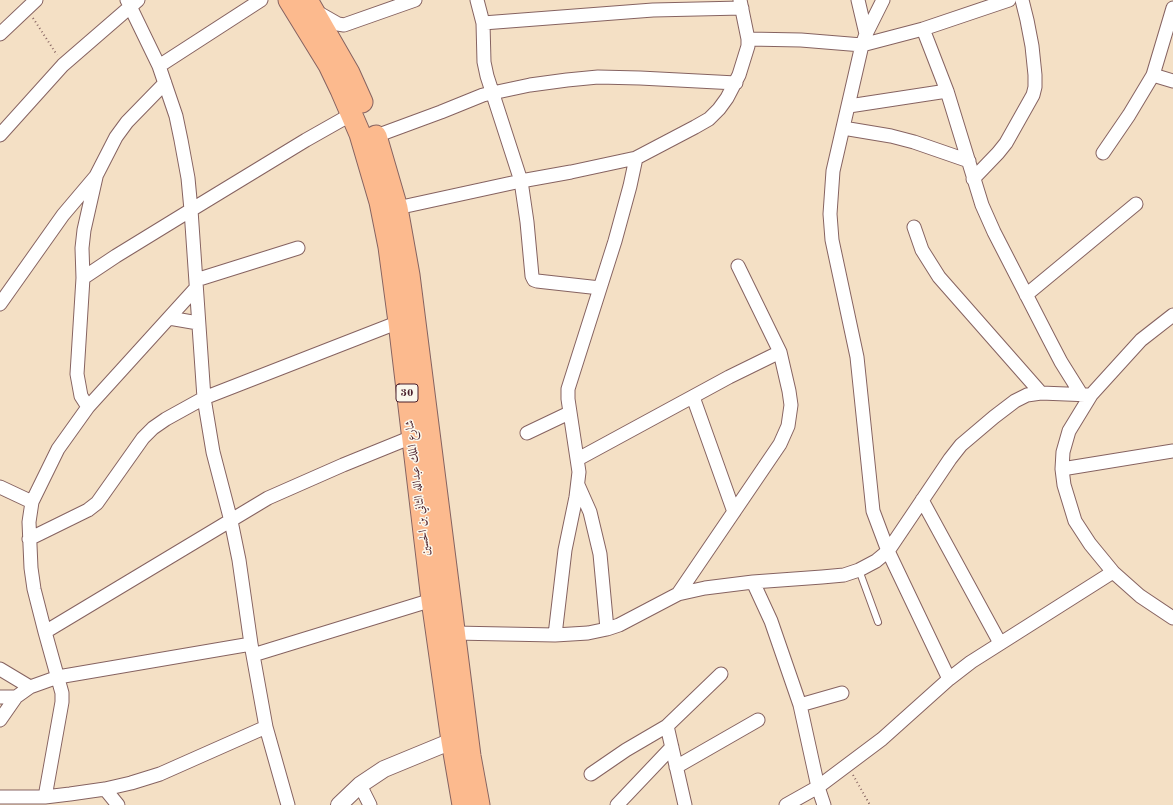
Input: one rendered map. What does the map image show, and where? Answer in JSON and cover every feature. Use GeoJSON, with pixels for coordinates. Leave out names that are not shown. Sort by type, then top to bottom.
{"type":"FeatureCollection","features":[{"type":"Feature","properties":{"kind":"main road","name":"شارع الملك عبدالله الثاني بن الحسين"},"geometry":{"type":"LineString","coordinates":[[289,0],[328,65],[352,114],[369,162],[380,202],[389,247],[399,322],[416,396],[454,633],[470,756],[479,805]]}},
{"type":"Feature","properties":{"kind":"main road","name":"شارع الملك عبدالله الثاني بن الحسين"},"geometry":{"type":"LineString","coordinates":[[310,5],[349,73],[376,136],[397,208],[409,275],[416,396],[412,437],[432,600],[452,741],[463,805]]}},
{"type":"Feature","properties":{"kind":"street"},"geometry":{"type":"LineString","coordinates":[[159,66],[261,0]]}},
{"type":"Feature","properties":{"kind":"street"},"geometry":{"type":"LineString","coordinates":[[310,5],[338,24],[344,25],[415,0]]}},
{"type":"Feature","properties":{"kind":"street"},"geometry":{"type":"LineString","coordinates":[[477,0],[483,23],[484,62],[492,92],[521,181],[527,222],[531,274],[537,281],[600,288]]}},
{"type":"Feature","properties":{"kind":"street"},"geometry":{"type":"LineString","coordinates":[[858,0],[864,39]]}},
{"type":"Feature","properties":{"kind":"street"},"geometry":{"type":"LineString","coordinates":[[883,0],[864,39],[833,172],[830,214],[832,240],[856,357],[873,511],[888,551],[950,679]]}},
{"type":"Feature","properties":{"kind":"street"},"geometry":{"type":"LineString","coordinates":[[748,39],[864,39],[923,29],[1009,0]]}},
{"type":"Feature","properties":{"kind":"street"},"geometry":{"type":"LineString","coordinates":[[973,179],[1006,143],[1033,95],[1035,76],[1032,46],[1022,0]]}},
{"type":"Feature","properties":{"kind":"street"},"geometry":{"type":"LineString","coordinates":[[0,135],[64,65],[132,2],[159,66],[176,116],[181,140],[188,178],[191,210],[204,398],[213,452],[231,521],[244,588],[252,650],[266,727],[288,805]]}},
{"type":"Feature","properties":{"kind":"street"},"geometry":{"type":"LineString","coordinates":[[0,34],[32,4]]}},
{"type":"Feature","properties":{"kind":"street"},"geometry":{"type":"LineString","coordinates":[[397,208],[636,158],[708,119],[728,98],[736,83],[748,46],[741,4],[652,5],[483,23]]}},
{"type":"Feature","properties":{"kind":"street"},"geometry":{"type":"LineString","coordinates":[[1102,153],[1129,115],[1153,75],[1173,8]]}},
{"type":"Feature","properties":{"kind":"street"},"geometry":{"type":"LineString","coordinates":[[923,29],[946,91],[982,205],[994,232],[1061,362],[1086,394]]}},
{"type":"Feature","properties":{"kind":"street"},"geometry":{"type":"LineString","coordinates":[[1153,75],[1173,80]]}},
{"type":"Feature","properties":{"kind":"street"},"geometry":{"type":"LineString","coordinates":[[376,136],[492,92],[567,80],[598,77],[666,78],[736,83]]}},
{"type":"Feature","properties":{"kind":"street"},"geometry":{"type":"LineString","coordinates":[[0,304],[63,215],[96,176],[116,137],[127,122],[165,83]]}},
{"type":"Feature","properties":{"kind":"street"},"geometry":{"type":"LineString","coordinates":[[849,106],[946,91]]}},
{"type":"Feature","properties":{"kind":"street"},"geometry":{"type":"LineString","coordinates":[[83,278],[191,210],[306,140],[352,114]]}},
{"type":"Feature","properties":{"kind":"street"},"geometry":{"type":"LineString","coordinates":[[843,128],[891,136],[914,142],[969,161]]}},
{"type":"Feature","properties":{"kind":"street"},"geometry":{"type":"LineString","coordinates":[[555,635],[565,550],[578,485],[578,459],[570,413],[568,389],[617,234],[636,158]]}},
{"type":"Feature","properties":{"kind":"street"},"geometry":{"type":"LineString","coordinates":[[88,407],[81,396],[77,374],[83,278],[82,248],[84,230],[96,176]]}},
{"type":"Feature","properties":{"kind":"street"},"geometry":{"type":"LineString","coordinates":[[1026,295],[1136,204]]}},
{"type":"Feature","properties":{"kind":"street"},"geometry":{"type":"LineString","coordinates":[[914,227],[922,250],[939,277],[1041,393]]}},
{"type":"Feature","properties":{"kind":"street"},"geometry":{"type":"LineString","coordinates":[[45,797],[62,707],[62,693],[33,582],[29,539],[29,522],[32,502],[58,449],[88,407],[168,318],[196,284],[298,248]]}},
{"type":"Feature","properties":{"kind":"street"},"geometry":{"type":"LineString","coordinates":[[678,594],[780,444],[788,426],[790,391],[780,352],[738,266]]}},
{"type":"Feature","properties":{"kind":"street"},"geometry":{"type":"LineString","coordinates":[[1173,316],[1141,340],[1086,394],[1069,431],[1063,452],[1062,469],[1064,485],[1075,522],[1090,544],[1113,572],[1140,596],[1173,618]]}},
{"type":"Feature","properties":{"kind":"street"},"geometry":{"type":"LineString","coordinates":[[168,318],[198,323]]}},
{"type":"Feature","properties":{"kind":"street"},"geometry":{"type":"LineString","coordinates":[[29,539],[88,510],[97,503],[143,438],[153,428],[166,419],[204,398],[399,322]]}},
{"type":"Feature","properties":{"kind":"street"},"geometry":{"type":"LineString","coordinates":[[578,459],[780,352]]}},
{"type":"Feature","properties":{"kind":"street"},"geometry":{"type":"LineString","coordinates":[[454,633],[555,635],[588,633],[607,629],[639,615],[678,594],[705,588],[753,582],[844,575],[859,570],[876,562],[888,551],[950,459],[961,445],[975,432],[1015,401],[1027,395],[1041,393],[1086,394]]}},
{"type":"Feature","properties":{"kind":"street"},"geometry":{"type":"LineString","coordinates":[[693,397],[734,512]]}},
{"type":"Feature","properties":{"kind":"street"},"geometry":{"type":"LineString","coordinates":[[527,433],[570,413]]}},
{"type":"Feature","properties":{"kind":"street"},"geometry":{"type":"LineString","coordinates":[[45,632],[268,498],[412,437]]}},
{"type":"Feature","properties":{"kind":"street"},"geometry":{"type":"LineString","coordinates":[[1062,469],[1173,451]]}},
{"type":"Feature","properties":{"kind":"street"},"geometry":{"type":"LineString","coordinates":[[578,485],[590,512],[600,554],[607,629]]}},
{"type":"Feature","properties":{"kind":"street"},"geometry":{"type":"LineString","coordinates":[[0,487],[32,502]]}},
{"type":"Feature","properties":{"kind":"street"},"geometry":{"type":"LineString","coordinates":[[922,500],[1000,643]]}},
{"type":"Feature","properties":{"kind":"street"},"geometry":{"type":"LineString","coordinates":[[786,805],[818,787],[882,739],[971,662],[1113,572]]}},
{"type":"Feature","properties":{"kind":"street"},"geometry":{"type":"LineString","coordinates":[[753,582],[771,621],[800,705],[818,787],[824,805]]}},
{"type":"Feature","properties":{"kind":"street"},"geometry":{"type":"LineString","coordinates":[[0,720],[16,697],[30,687],[58,677],[252,650],[432,600]]}},
{"type":"Feature","properties":{"kind":"street"},"geometry":{"type":"LineString","coordinates":[[0,669],[30,687]]}},
{"type":"Feature","properties":{"kind":"street"},"geometry":{"type":"LineString","coordinates":[[591,774],[644,738],[667,726],[721,674]]}},
{"type":"Feature","properties":{"kind":"street"},"geometry":{"type":"LineString","coordinates":[[800,705],[842,693]]}},
{"type":"Feature","properties":{"kind":"street"},"geometry":{"type":"LineString","coordinates":[[0,697],[16,697]]}},
{"type":"Feature","properties":{"kind":"street"},"geometry":{"type":"LineString","coordinates":[[676,767],[758,720]]}},
{"type":"Feature","properties":{"kind":"street"},"geometry":{"type":"LineString","coordinates":[[667,726],[685,805]]}},
{"type":"Feature","properties":{"kind":"street"},"geometry":{"type":"LineString","coordinates":[[0,797],[45,797],[105,789],[132,783],[160,774],[266,727]]}},
{"type":"Feature","properties":{"kind":"street"},"geometry":{"type":"LineString","coordinates":[[340,805],[360,785],[384,769],[452,741]]}},
{"type":"Feature","properties":{"kind":"street"},"geometry":{"type":"LineString","coordinates":[[617,805],[672,747]]}},
{"type":"Feature","properties":{"kind":"street"},"geometry":{"type":"LineString","coordinates":[[360,785],[370,805]]}},
{"type":"Feature","properties":{"kind":"street"},"geometry":{"type":"LineString","coordinates":[[105,789],[118,805]]}},
{"type":"Feature","properties":{"kind":"lane"},"geometry":{"type":"LineString","coordinates":[[859,570],[878,622]]}},
{"type":"Feature","properties":{"kind":"path"},"geometry":{"type":"LineString","coordinates":[[32,4],[64,65]]}},
{"type":"Feature","properties":{"kind":"path"},"geometry":{"type":"LineString","coordinates":[[847,765],[870,805]]}}]}
